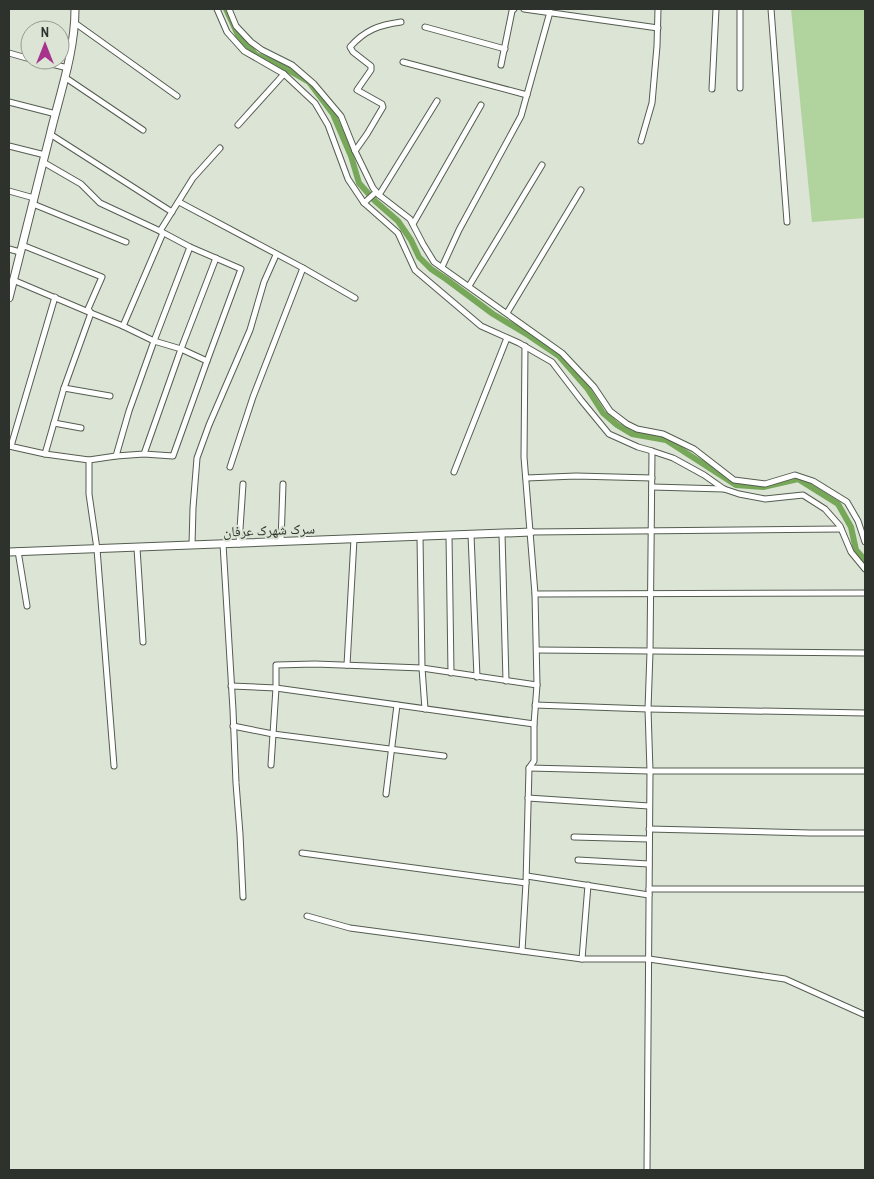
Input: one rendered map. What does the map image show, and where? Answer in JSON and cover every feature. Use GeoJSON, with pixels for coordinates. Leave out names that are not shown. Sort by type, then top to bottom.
{"type":"FeatureCollection","features":[{"type":"Feature","properties":{"kind":"street"},"geometry":{"type":"LineString","coordinates":[[70,57],[76,23],[76,9]]}},
{"type":"Feature","properties":{"kind":"street"},"geometry":{"type":"LineString","coordinates":[[217,9],[226,32],[244,51],[284,74],[315,103],[328,125],[348,179],[364,202],[398,233],[415,270],[481,326],[525,346],[552,362],[609,434],[638,447],[673,458],[704,475],[724,489],[739,494],[765,499],[803,495],[824,509],[841,529],[851,552],[865,567]]}},
{"type":"Feature","properties":{"kind":"street"},"geometry":{"type":"LineString","coordinates":[[229,9],[236,26],[250,42],[292,65],[314,84],[341,116],[354,151],[373,188],[410,219],[434,262],[561,352],[594,388],[610,411],[637,429],[663,434],[694,450],[734,480],[765,484],[795,475],[813,481],[847,502],[858,522],[865,542]]}},
{"type":"Feature","properties":{"kind":"street"},"geometry":{"type":"LineString","coordinates":[[501,65],[514,9]]}},
{"type":"Feature","properties":{"kind":"street"},"geometry":{"type":"LineString","coordinates":[[524,9],[658,28]]}},
{"type":"Feature","properties":{"kind":"street"},"geometry":{"type":"LineString","coordinates":[[641,141],[652,103],[658,9]]}},
{"type":"Feature","properties":{"kind":"street"},"geometry":{"type":"LineString","coordinates":[[712,89],[716,9]]}},
{"type":"Feature","properties":{"kind":"street"},"geometry":{"type":"LineString","coordinates":[[740,9],[740,88]]}},
{"type":"Feature","properties":{"kind":"street"},"geometry":{"type":"LineString","coordinates":[[771,9],[787,222]]}},
{"type":"Feature","properties":{"kind":"street"},"geometry":{"type":"LineString","coordinates":[[442,267],[459,230],[522,116],[550,12]]}},
{"type":"Feature","properties":{"kind":"street"},"geometry":{"type":"LineString","coordinates":[[354,151],[383,107],[382,104],[357,90],[371,70],[371,66],[353,52],[350,47],[359,37],[372,28],[401,22]]}},
{"type":"Feature","properties":{"kind":"street"},"geometry":{"type":"LineString","coordinates":[[76,23],[177,96]]}},
{"type":"Feature","properties":{"kind":"street"},"geometry":{"type":"LineString","coordinates":[[425,27],[505,49]]}},
{"type":"Feature","properties":{"kind":"street"},"geometry":{"type":"LineString","coordinates":[[403,62],[527,95]]}},
{"type":"Feature","properties":{"kind":"street"},"geometry":{"type":"LineString","coordinates":[[9,298],[68,70]]}},
{"type":"Feature","properties":{"kind":"street"},"geometry":{"type":"LineString","coordinates":[[238,124],[284,74]]}},
{"type":"Feature","properties":{"kind":"street"},"geometry":{"type":"LineString","coordinates":[[66,78],[143,130]]}},
{"type":"Feature","properties":{"kind":"street"},"geometry":{"type":"LineString","coordinates":[[364,202],[378,193],[437,101]]}},
{"type":"Feature","properties":{"kind":"street"},"geometry":{"type":"LineString","coordinates":[[9,102],[56,114]]}},
{"type":"Feature","properties":{"kind":"street"},"geometry":{"type":"LineString","coordinates":[[412,224],[481,105]]}},
{"type":"Feature","properties":{"kind":"street"},"geometry":{"type":"LineString","coordinates":[[50,134],[172,212]]}},
{"type":"Feature","properties":{"kind":"street"},"geometry":{"type":"LineString","coordinates":[[9,146],[44,158],[80,184],[100,203],[190,247],[241,269],[173,456],[144,454],[89,460],[45,454],[10,446],[55,297]]}},
{"type":"Feature","properties":{"kind":"street"},"geometry":{"type":"LineString","coordinates":[[123,326],[172,212],[193,178],[220,148]]}},
{"type":"Feature","properties":{"kind":"street"},"geometry":{"type":"LineString","coordinates":[[469,286],[542,166]]}},
{"type":"Feature","properties":{"kind":"street"},"geometry":{"type":"LineString","coordinates":[[506,313],[581,190]]}},
{"type":"Feature","properties":{"kind":"street"},"geometry":{"type":"LineString","coordinates":[[9,191],[126,242]]}},
{"type":"Feature","properties":{"kind":"street"},"geometry":{"type":"LineString","coordinates":[[179,202],[355,298]]}},
{"type":"Feature","properties":{"kind":"street"},"geometry":{"type":"LineString","coordinates":[[116,456],[129,411],[190,247]]}},
{"type":"Feature","properties":{"kind":"street"},"geometry":{"type":"LineString","coordinates":[[9,249],[21,248],[102,278],[88,309],[91,313],[64,388],[45,454]]}},
{"type":"Feature","properties":{"kind":"street"},"geometry":{"type":"LineString","coordinates":[[192,546],[197,458],[209,425],[250,330],[264,282],[276,255]]}},
{"type":"Feature","properties":{"kind":"street"},"geometry":{"type":"LineString","coordinates":[[144,454],[216,258]]}},
{"type":"Feature","properties":{"kind":"street"},"geometry":{"type":"LineString","coordinates":[[230,467],[253,396],[303,268]]}},
{"type":"Feature","properties":{"kind":"street"},"geometry":{"type":"LineString","coordinates":[[13,280],[154,341],[181,349],[207,361]]}},
{"type":"Feature","properties":{"kind":"street"},"geometry":{"type":"LineString","coordinates":[[454,472],[507,338]]}},
{"type":"Feature","properties":{"kind":"street"},"geometry":{"type":"LineString","coordinates":[[522,951],[529,768],[534,761],[537,685],[535,594],[524,457],[525,346]]}},
{"type":"Feature","properties":{"kind":"street"},"geometry":{"type":"LineString","coordinates":[[552,362],[561,352]]}},
{"type":"Feature","properties":{"kind":"street"},"geometry":{"type":"LineString","coordinates":[[64,388],[110,396]]}},
{"type":"Feature","properties":{"kind":"street"},"geometry":{"type":"LineString","coordinates":[[54,423],[81,428]]}},
{"type":"Feature","properties":{"kind":"street"},"geometry":{"type":"LineString","coordinates":[[647,1170],[650,829],[648,709],[652,450]]}},
{"type":"Feature","properties":{"kind":"street"},"geometry":{"type":"LineString","coordinates":[[89,460],[89,494],[97,549],[114,766]]}},
{"type":"Feature","properties":{"kind":"street"},"geometry":{"type":"LineString","coordinates":[[526,478],[576,476],[652,478]]}},
{"type":"Feature","properties":{"kind":"street"},"geometry":{"type":"LineString","coordinates":[[239,544],[243,484]]}},
{"type":"Feature","properties":{"kind":"street"},"geometry":{"type":"LineString","coordinates":[[281,542],[284,484]]}},
{"type":"Feature","properties":{"kind":"street"},"geometry":{"type":"LineString","coordinates":[[652,487],[724,489]]}},
{"type":"Feature","properties":{"kind":"street"},"geometry":{"type":"LineString","coordinates":[[531,532],[841,529]]}},
{"type":"Feature","properties":{"kind":"street","name":"سرک شهرک عرفان"},"geometry":{"type":"LineString","coordinates":[[9,552],[531,532]]}},
{"type":"Feature","properties":{"kind":"street"},"geometry":{"type":"LineString","coordinates":[[502,534],[506,681]]}},
{"type":"Feature","properties":{"kind":"street"},"geometry":{"type":"LineString","coordinates":[[472,535],[477,677]]}},
{"type":"Feature","properties":{"kind":"street"},"geometry":{"type":"LineString","coordinates":[[449,536],[451,672]]}},
{"type":"Feature","properties":{"kind":"street"},"geometry":{"type":"LineString","coordinates":[[420,537],[422,668],[425,709]]}},
{"type":"Feature","properties":{"kind":"street"},"geometry":{"type":"LineString","coordinates":[[347,665],[354,539]]}},
{"type":"Feature","properties":{"kind":"street"},"geometry":{"type":"LineString","coordinates":[[223,544],[243,897]]}},
{"type":"Feature","properties":{"kind":"street"},"geometry":{"type":"LineString","coordinates":[[137,548],[143,642]]}},
{"type":"Feature","properties":{"kind":"street"},"geometry":{"type":"LineString","coordinates":[[18,552],[27,606]]}},
{"type":"Feature","properties":{"kind":"street"},"geometry":{"type":"LineString","coordinates":[[535,594],[865,593]]}},
{"type":"Feature","properties":{"kind":"street"},"geometry":{"type":"LineString","coordinates":[[537,650],[865,653]]}},
{"type":"Feature","properties":{"kind":"street"},"geometry":{"type":"LineString","coordinates":[[271,765],[276,665],[422,668],[537,685]]}},
{"type":"Feature","properties":{"kind":"street"},"geometry":{"type":"LineString","coordinates":[[231,686],[276,688],[534,724]]}},
{"type":"Feature","properties":{"kind":"street"},"geometry":{"type":"LineString","coordinates":[[386,794],[397,705]]}},
{"type":"Feature","properties":{"kind":"street"},"geometry":{"type":"LineString","coordinates":[[535,705],[865,713]]}},
{"type":"Feature","properties":{"kind":"street"},"geometry":{"type":"LineString","coordinates":[[233,726],[273,734],[444,756]]}},
{"type":"Feature","properties":{"kind":"street"},"geometry":{"type":"LineString","coordinates":[[529,768],[865,771]]}},
{"type":"Feature","properties":{"kind":"street"},"geometry":{"type":"LineString","coordinates":[[528,798],[649,806]]}},
{"type":"Feature","properties":{"kind":"street"},"geometry":{"type":"LineString","coordinates":[[650,829],[865,833]]}},
{"type":"Feature","properties":{"kind":"street"},"geometry":{"type":"LineString","coordinates":[[574,837],[649,839]]}},
{"type":"Feature","properties":{"kind":"street"},"geometry":{"type":"LineString","coordinates":[[302,853],[526,883]]}},
{"type":"Feature","properties":{"kind":"street"},"geometry":{"type":"LineString","coordinates":[[578,860],[649,864]]}},
{"type":"Feature","properties":{"kind":"street"},"geometry":{"type":"LineString","coordinates":[[526,876],[649,892],[865,889]]}},
{"type":"Feature","properties":{"kind":"street"},"geometry":{"type":"LineString","coordinates":[[582,959],[588,885]]}},
{"type":"Feature","properties":{"kind":"street"},"geometry":{"type":"LineString","coordinates":[[307,916],[350,928],[582,959],[648,958],[785,979],[865,1014]]}},
{"type":"Feature","properties":{"kind":"green space"},"geometry":{"type":"Polygon","coordinates":[[[791,9],[865,9],[865,218],[812,222],[791,9]]]}},
{"type":"Feature","properties":{"kind":"waterway"},"geometry":{"type":"LineString","coordinates":[[226,9],[238,35],[256,55],[278,64],[309,82],[333,114],[351,156],[359,183],[375,201],[398,221],[411,240],[419,257],[431,269],[493,314],[559,356],[587,388],[603,413],[617,425],[632,434],[666,440],[736,485],[763,487],[798,479],[838,504],[851,527],[856,550],[865,560]]}}]}
